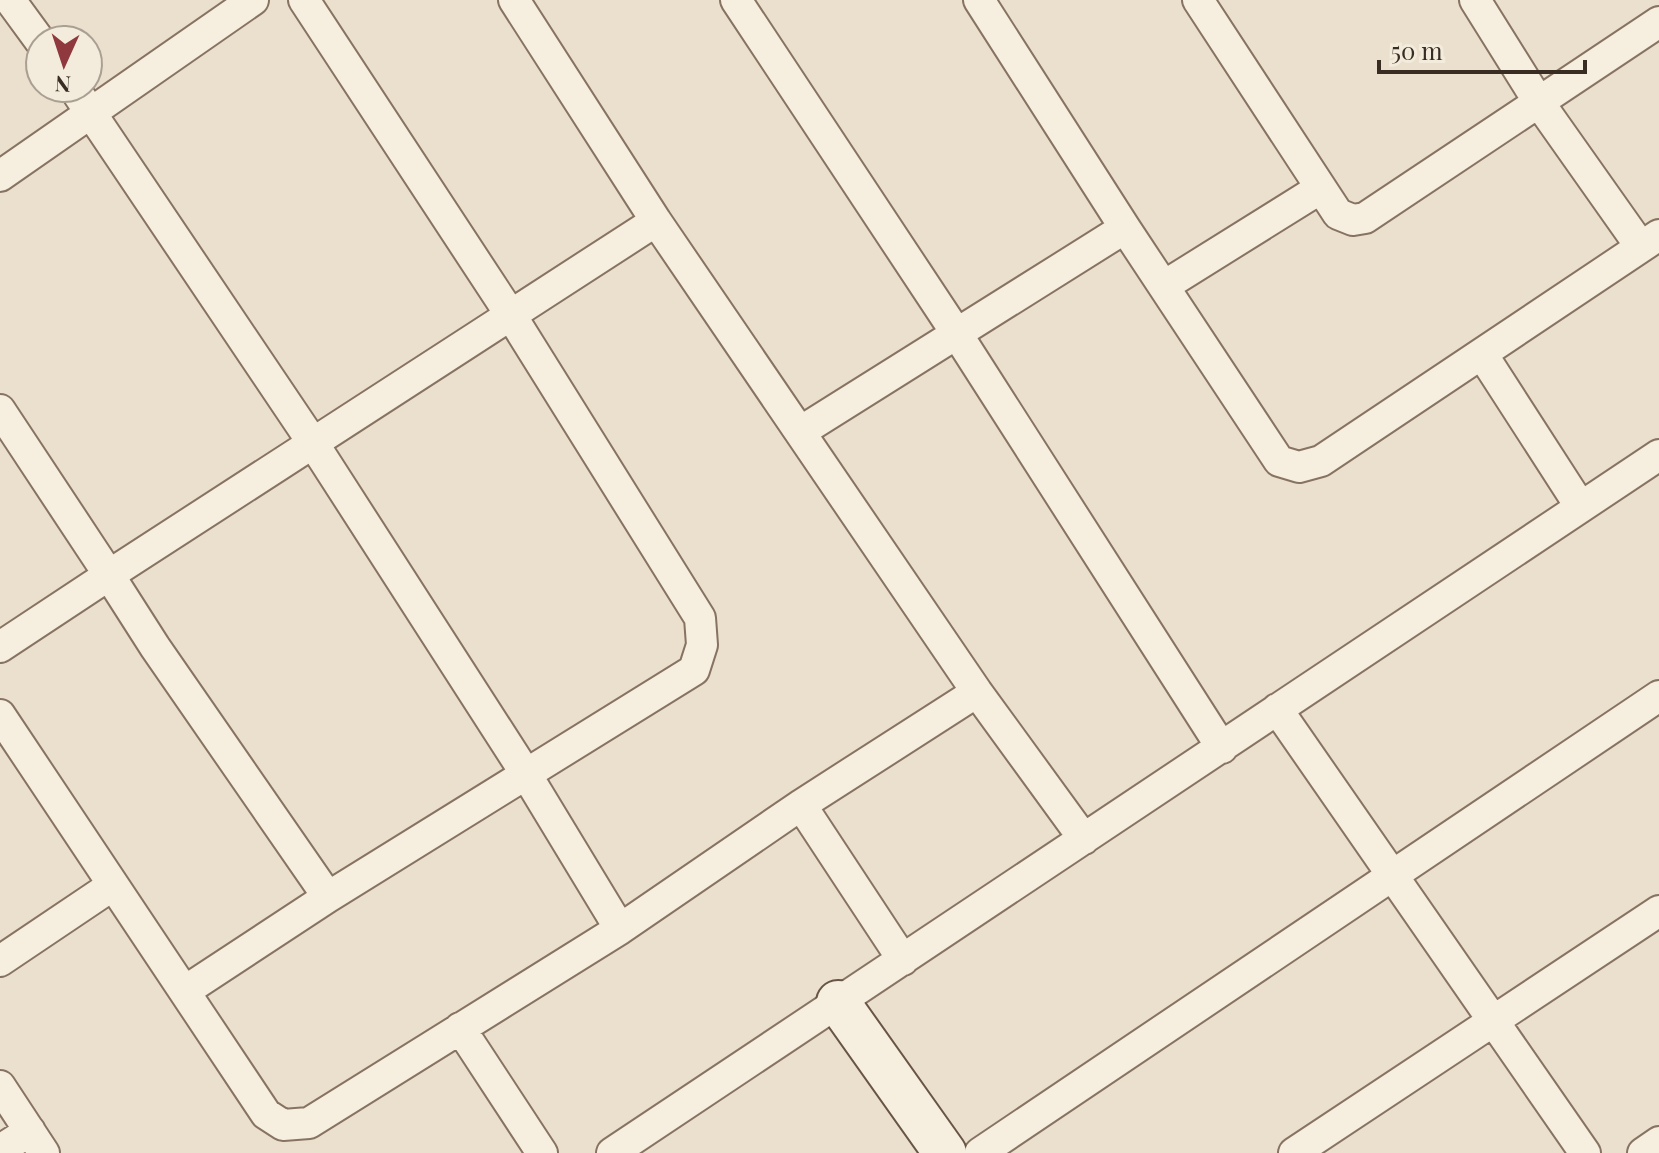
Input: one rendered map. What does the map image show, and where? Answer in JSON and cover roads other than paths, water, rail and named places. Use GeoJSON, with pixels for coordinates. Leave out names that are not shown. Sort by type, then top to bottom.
{"type":"FeatureCollection","features":[{"type":"Feature","properties":{"kind":"street"},"geometry":{"type":"LineString","coordinates":[[10,0],[28,24]]}},
{"type":"Feature","properties":{"kind":"street"},"geometry":{"type":"LineString","coordinates":[[104,86],[253,0]]}},
{"type":"Feature","properties":{"kind":"street"},"geometry":{"type":"LineString","coordinates":[[185,991],[328,897],[694,670],[702,645],[700,618],[512,317],[304,0]]}},
{"type":"Feature","properties":{"kind":"street"},"geometry":{"type":"LineString","coordinates":[[736,0],[957,334],[1222,748]]}},
{"type":"Feature","properties":{"kind":"street"},"geometry":{"type":"LineString","coordinates":[[979,0],[1279,461],[1299,467],[1321,461],[1650,241],[1540,104],[1475,0]]}},
{"type":"Feature","properties":{"kind":"street"},"geometry":{"type":"LineString","coordinates":[[1198,0],[1338,214],[1353,220],[1365,218],[1659,22]]}},
{"type":"Feature","properties":{"kind":"street"},"geometry":{"type":"LineString","coordinates":[[520,2],[656,221],[977,692],[1084,839]]}},
{"type":"Feature","properties":{"kind":"street"},"geometry":{"type":"LineString","coordinates":[[0,176],[77,104]]}},
{"type":"Feature","properties":{"kind":"street"},"geometry":{"type":"LineString","coordinates":[[85,104],[313,443],[526,774],[620,929]]}},
{"type":"Feature","properties":{"kind":"street"},"geometry":{"type":"LineString","coordinates":[[1164,286],[1321,188]]}},
{"type":"Feature","properties":{"kind":"street"},"geometry":{"type":"LineString","coordinates":[[0,647],[656,221]]}},
{"type":"Feature","properties":{"kind":"street"},"geometry":{"type":"LineString","coordinates":[[800,432],[1125,228]]}},
{"type":"Feature","properties":{"kind":"street"},"geometry":{"type":"LineString","coordinates":[[1482,354],[1580,506]]}},
{"type":"Feature","properties":{"kind":"street"},"geometry":{"type":"LineString","coordinates":[[0,410],[155,647],[328,897]]}},
{"type":"Feature","properties":{"kind":"street"},"geometry":{"type":"LineString","coordinates":[[612,1153],[1659,455]]}},
{"type":"Feature","properties":{"kind":"street"},"geometry":{"type":"LineString","coordinates":[[0,715],[266,1114],[283,1125],[309,1123],[620,929],[801,805],[977,692]]}},
{"type":"Feature","properties":{"kind":"street"},"geometry":{"type":"LineString","coordinates":[[980,1153],[1659,696]]}},
{"type":"Feature","properties":{"kind":"street"},"geometry":{"type":"LineString","coordinates":[[1277,709],[1585,1153]]}},
{"type":"Feature","properties":{"kind":"street"},"geometry":{"type":"LineString","coordinates":[[801,805],[903,960]]}},
{"type":"Feature","properties":{"kind":"street"},"geometry":{"type":"LineString","coordinates":[[0,961],[113,885]]}},
{"type":"Feature","properties":{"kind":"street"},"geometry":{"type":"LineString","coordinates":[[1294,1153],[1659,911]]}},
{"type":"Feature","properties":{"kind":"street"},"geometry":{"type":"LineString","coordinates":[[838,1002],[945,1153]]}},
{"type":"Feature","properties":{"kind":"street"},"geometry":{"type":"LineString","coordinates":[[460,1028],[542,1153]]}},
{"type":"Feature","properties":{"kind":"street"},"geometry":{"type":"LineString","coordinates":[[0,1086],[37,1142],[0,1150]]}},
{"type":"Feature","properties":{"kind":"street"},"geometry":{"type":"LineString","coordinates":[[1643,1153],[1659,1142]]}}]}
